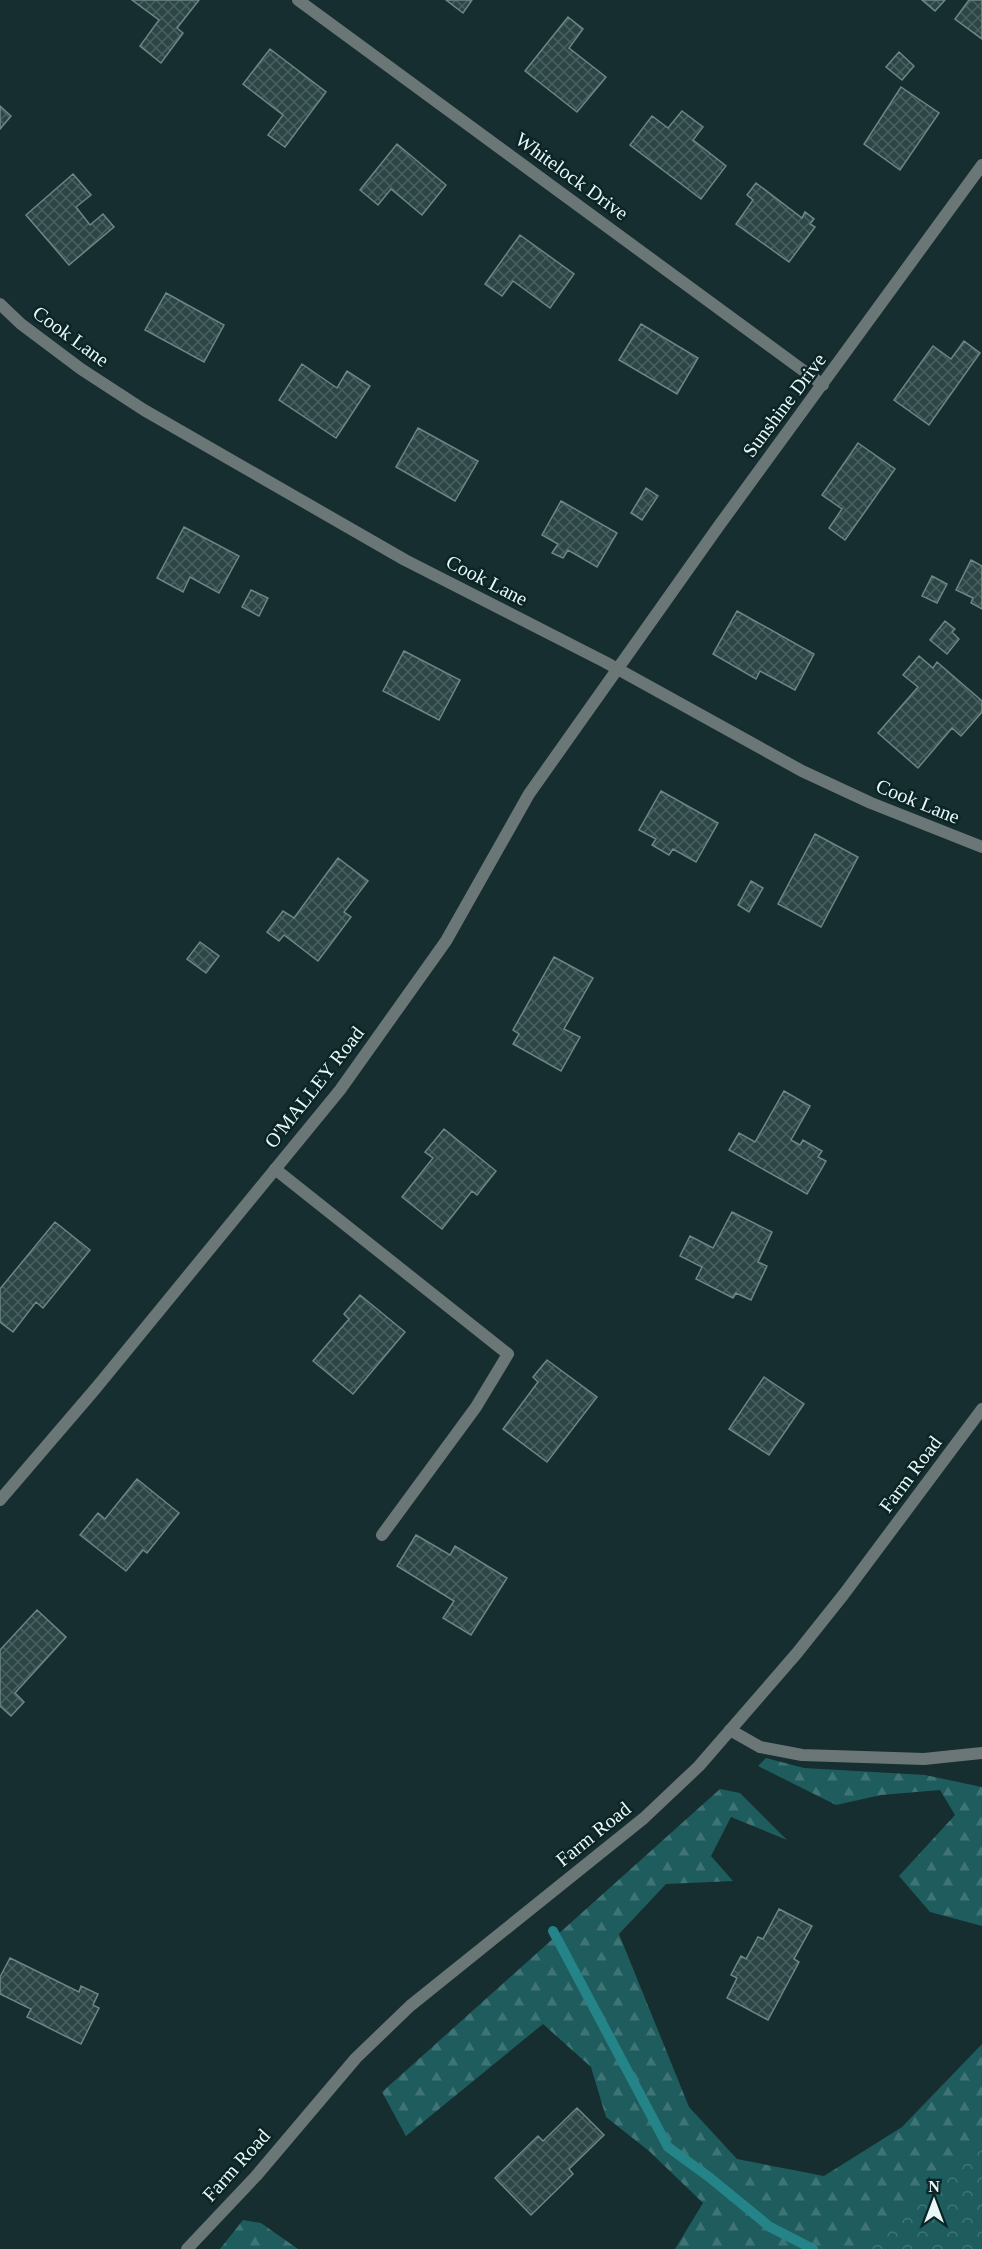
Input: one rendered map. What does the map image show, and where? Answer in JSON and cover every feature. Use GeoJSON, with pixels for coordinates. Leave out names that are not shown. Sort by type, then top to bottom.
{"type":"FeatureCollection","features":[{"type":"Feature","properties":{"kind":"street","name":"Whitelock Drive"},"geometry":{"type":"LineString","coordinates":[[298,0],[823,385]]}},
{"type":"Feature","properties":{"kind":"street","name":"Sunshine Drive"},"geometry":{"type":"LineString","coordinates":[[617,669],[982,165]]}},
{"type":"Feature","properties":{"kind":"street","name":"Cook Lane"},"geometry":{"type":"LineString","coordinates":[[0,304],[21,324],[81,369],[144,410],[405,560],[617,669],[802,771],[871,803],[982,847]]}},
{"type":"Feature","properties":{"kind":"street","name":"O'MALLEY Road"},"geometry":{"type":"LineString","coordinates":[[0,1500],[96,1388],[340,1090],[446,941],[529,794],[617,669]]}},
{"type":"Feature","properties":{"kind":"street"},"geometry":{"type":"LineString","coordinates":[[276,1169],[508,1354],[476,1407],[382,1535]]}},
{"type":"Feature","properties":{"kind":"street","name":"Farm Road"},"geometry":{"type":"LineString","coordinates":[[187,2249],[256,2176],[356,2058],[410,2006],[644,1818],[730,1730],[844,1594],[982,1409]]}},
{"type":"Feature","properties":{"kind":"street"},"geometry":{"type":"LineString","coordinates":[[730,1730],[760,1747],[802,1755],[924,1759],[982,1753]]}},
{"type":"Feature","properties":{"kind":"green space"},"geometry":{"type":"Polygon","coordinates":[[[766,1758],[804,1768],[925,1775],[982,1787],[982,1926],[930,1912],[899,1876],[955,1815],[940,1790],[881,1795],[836,1805],[758,1766],[766,1758]]]}},
{"type":"Feature","properties":{"kind":"green space"},"geometry":{"type":"Polygon","coordinates":[[[720,1789],[740,1793],[787,1840],[731,1817],[711,1856],[733,1881],[666,1884],[619,1934],[689,2107],[737,2159],[824,2176],[902,2127],[982,2044],[982,2249],[675,2249],[703,2203],[649,2151],[606,2117],[591,2067],[543,2024],[406,2136],[382,2092],[720,1789]]]}},
{"type":"Feature","properties":{"kind":"green space"},"geometry":{"type":"Polygon","coordinates":[[[982,2137],[982,2249],[862,2249],[982,2137]]]}},
{"type":"Feature","properties":{"kind":"green space"},"geometry":{"type":"Polygon","coordinates":[[[243,2220],[261,2223],[298,2249],[220,2249],[243,2220]]]}},
{"type":"Feature","properties":{"kind":"building"},"geometry":{"type":"Polygon","coordinates":[[[132,0],[199,0],[177,28],[183,33],[161,63],[140,46],[159,20],[132,0]]]}},
{"type":"Feature","properties":{"kind":"building"},"geometry":{"type":"Polygon","coordinates":[[[446,0],[472,0],[463,13],[446,0]]]}},
{"type":"Feature","properties":{"kind":"building"},"geometry":{"type":"Polygon","coordinates":[[[922,0],[945,0],[935,11],[922,0]]]}},
{"type":"Feature","properties":{"kind":"building"},"geometry":{"type":"Polygon","coordinates":[[[969,0],[982,0],[982,39],[955,19],[969,0]]]}},
{"type":"Feature","properties":{"kind":"building"},"geometry":{"type":"Polygon","coordinates":[[[568,17],[583,29],[569,48],[606,77],[577,112],[525,71],[568,17]]]}},
{"type":"Feature","properties":{"kind":"building"},"geometry":{"type":"Polygon","coordinates":[[[270,49],[326,92],[285,147],[268,135],[283,115],[243,84],[270,49]]]}},
{"type":"Feature","properties":{"kind":"building"},"geometry":{"type":"Polygon","coordinates":[[[899,52],[914,66],[902,80],[886,67],[899,52]]]}},
{"type":"Feature","properties":{"kind":"building"},"geometry":{"type":"Polygon","coordinates":[[[901,87],[939,113],[900,170],[864,144],[901,87]]]}},
{"type":"Feature","properties":{"kind":"building"},"geometry":{"type":"Polygon","coordinates":[[[0,106],[11,116],[0,129],[0,106]]]}},
{"type":"Feature","properties":{"kind":"building"},"geometry":{"type":"Polygon","coordinates":[[[682,111],[703,127],[693,140],[726,166],[701,199],[630,145],[652,116],[668,128],[682,111]]]}},
{"type":"Feature","properties":{"kind":"building"},"geometry":{"type":"Polygon","coordinates":[[[397,144],[446,185],[422,215],[391,189],[378,205],[360,190],[397,144]]]}},
{"type":"Feature","properties":{"kind":"building"},"geometry":{"type":"Polygon","coordinates":[[[73,174],[91,195],[76,207],[90,225],[103,214],[114,227],[69,265],[26,215],[73,174]]]}},
{"type":"Feature","properties":{"kind":"building"},"geometry":{"type":"Polygon","coordinates":[[[756,183],[802,218],[805,212],[814,219],[810,224],[815,227],[789,262],[736,224],[753,200],[747,195],[756,183]]]}},
{"type":"Feature","properties":{"kind":"building"},"geometry":{"type":"Polygon","coordinates":[[[520,235],[574,274],[550,308],[513,281],[502,296],[485,284],[520,235]]]}},
{"type":"Feature","properties":{"kind":"building"},"geometry":{"type":"Polygon","coordinates":[[[166,293],[224,325],[204,362],[145,330],[166,293]]]}},
{"type":"Feature","properties":{"kind":"building"},"geometry":{"type":"Polygon","coordinates":[[[641,324],[698,358],[677,394],[619,360],[641,324]]]}},
{"type":"Feature","properties":{"kind":"building"},"geometry":{"type":"Polygon","coordinates":[[[964,341],[980,353],[929,425],[894,400],[933,346],[951,359],[964,341]]]}},
{"type":"Feature","properties":{"kind":"building"},"geometry":{"type":"Polygon","coordinates":[[[302,364],[337,388],[347,371],[370,386],[336,438],[279,400],[302,364]]]}},
{"type":"Feature","properties":{"kind":"building"},"geometry":{"type":"Polygon","coordinates":[[[418,428],[478,461],[455,501],[396,467],[418,428]]]}},
{"type":"Feature","properties":{"kind":"building"},"geometry":{"type":"Polygon","coordinates":[[[858,443],[895,469],[845,540],[829,528],[842,509],[822,495],[858,443]]]}},
{"type":"Feature","properties":{"kind":"building"},"geometry":{"type":"Polygon","coordinates":[[[646,488],[658,496],[642,520],[631,513],[646,488]]]}},
{"type":"Feature","properties":{"kind":"building"},"geometry":{"type":"Polygon","coordinates":[[[561,501],[617,533],[597,567],[568,550],[563,558],[552,553],[558,544],[542,535],[561,501]]]}},
{"type":"Feature","properties":{"kind":"building"},"geometry":{"type":"Polygon","coordinates":[[[184,527],[239,556],[219,593],[190,577],[183,592],[157,578],[184,527]]]}},
{"type":"Feature","properties":{"kind":"building"},"geometry":{"type":"Polygon","coordinates":[[[971,560],[982,566],[982,609],[971,603],[973,598],[956,590],[971,560]]]}},
{"type":"Feature","properties":{"kind":"building"},"geometry":{"type":"Polygon","coordinates":[[[932,576],[947,584],[937,603],[922,596],[932,576]]]}},
{"type":"Feature","properties":{"kind":"building"},"geometry":{"type":"Polygon","coordinates":[[[251,590],[268,598],[259,616],[242,607],[251,590]]]}},
{"type":"Feature","properties":{"kind":"building"},"geometry":{"type":"Polygon","coordinates":[[[737,611],[814,654],[795,690],[760,671],[756,679],[713,654],[737,611]]]}},
{"type":"Feature","properties":{"kind":"building"},"geometry":{"type":"Polygon","coordinates":[[[945,621],[955,629],[952,632],[959,639],[947,654],[930,640],[945,621]]]}},
{"type":"Feature","properties":{"kind":"building"},"geometry":{"type":"Polygon","coordinates":[[[404,651],[460,680],[439,720],[383,691],[404,651]]]}},
{"type":"Feature","properties":{"kind":"building"},"geometry":{"type":"Polygon","coordinates":[[[919,656],[933,668],[937,662],[982,701],[982,712],[961,736],[952,728],[918,768],[878,733],[918,687],[903,675],[919,656]]]}},
{"type":"Feature","properties":{"kind":"building"},"geometry":{"type":"Polygon","coordinates":[[[661,791],[718,823],[696,862],[673,849],[669,855],[652,845],[656,839],[639,830],[661,791]]]}},
{"type":"Feature","properties":{"kind":"building"},"geometry":{"type":"Polygon","coordinates":[[[815,834],[858,857],[821,927],[778,904],[815,834]]]}},
{"type":"Feature","properties":{"kind":"building"},"geometry":{"type":"Polygon","coordinates":[[[338,858],[368,881],[344,912],[351,917],[318,961],[284,935],[279,941],[267,932],[283,911],[294,918],[338,858]]]}},
{"type":"Feature","properties":{"kind":"building"},"geometry":{"type":"Polygon","coordinates":[[[751,881],[763,888],[749,912],[738,905],[751,881]]]}},
{"type":"Feature","properties":{"kind":"building"},"geometry":{"type":"Polygon","coordinates":[[[200,942],[219,956],[206,973],[187,959],[200,942]]]}},
{"type":"Feature","properties":{"kind":"building"},"geometry":{"type":"Polygon","coordinates":[[[554,957],[593,978],[564,1029],[580,1037],[561,1071],[513,1044],[519,1034],[513,1030],[554,957]]]}},
{"type":"Feature","properties":{"kind":"building"},"geometry":{"type":"Polygon","coordinates":[[[784,1091],[810,1106],[791,1140],[800,1145],[803,1140],[822,1151],[818,1157],[826,1161],[807,1194],[729,1150],[739,1133],[755,1142],[784,1091]]]}},
{"type":"Feature","properties":{"kind":"building"},"geometry":{"type":"Polygon","coordinates":[[[444,1129],[496,1171],[477,1195],[472,1191],[442,1229],[402,1197],[433,1158],[425,1152],[444,1129]]]}},
{"type":"Feature","properties":{"kind":"building"},"geometry":{"type":"Polygon","coordinates":[[[732,1212],[772,1232],[758,1262],[767,1266],[751,1300],[736,1293],[733,1298],[696,1279],[702,1267],[680,1256],[690,1236],[713,1248],[732,1212]]]}},
{"type":"Feature","properties":{"kind":"building"},"geometry":{"type":"Polygon","coordinates":[[[55,1222],[90,1250],[43,1308],[36,1302],[13,1332],[0,1322],[0,1289],[55,1222]]]}},
{"type":"Feature","properties":{"kind":"building"},"geometry":{"type":"Polygon","coordinates":[[[360,1295],[405,1332],[353,1394],[313,1361],[349,1319],[344,1314],[360,1295]]]}},
{"type":"Feature","properties":{"kind":"building"},"geometry":{"type":"Polygon","coordinates":[[[547,1360],[597,1397],[547,1462],[503,1429],[538,1382],[533,1377],[547,1360]]]}},
{"type":"Feature","properties":{"kind":"building"},"geometry":{"type":"Polygon","coordinates":[[[764,1377],[804,1404],[769,1455],[729,1429],[764,1377]]]}},
{"type":"Feature","properties":{"kind":"building"},"geometry":{"type":"Polygon","coordinates":[[[137,1479],[179,1513],[147,1553],[143,1550],[126,1571],[80,1535],[98,1513],[105,1519],[137,1479]]]}},
{"type":"Feature","properties":{"kind":"building"},"geometry":{"type":"Polygon","coordinates":[[[416,1535],[450,1555],[455,1546],[507,1578],[471,1635],[443,1618],[454,1601],[397,1566],[416,1535]]]}},
{"type":"Feature","properties":{"kind":"building"},"geometry":{"type":"Polygon","coordinates":[[[37,1610],[66,1637],[15,1693],[24,1702],[11,1716],[0,1706],[0,1650],[37,1610]]]}},
{"type":"Feature","properties":{"kind":"building"},"geometry":{"type":"Polygon","coordinates":[[[779,1909],[812,1926],[794,1959],[799,1962],[768,2020],[727,1998],[737,1978],[731,1975],[741,1956],[746,1959],[758,1937],[763,1939],[779,1909]]]}},
{"type":"Feature","properties":{"kind":"building"},"geometry":{"type":"Polygon","coordinates":[[[10,1958],[79,1992],[81,1986],[98,1994],[93,2005],[99,2008],[81,2044],[27,2017],[31,2009],[0,1994],[0,1977],[10,1958]]]}},
{"type":"Feature","properties":{"kind":"building"},"geometry":{"type":"Polygon","coordinates":[[[577,2108],[604,2135],[569,2169],[573,2174],[531,2215],[495,2178],[538,2136],[543,2141],[577,2108]]]}},
{"type":"Feature","properties":{"kind":"waterway"},"geometry":{"type":"LineString","coordinates":[[553,1931],[668,2147],[770,2227],[813,2249]]}}]}
